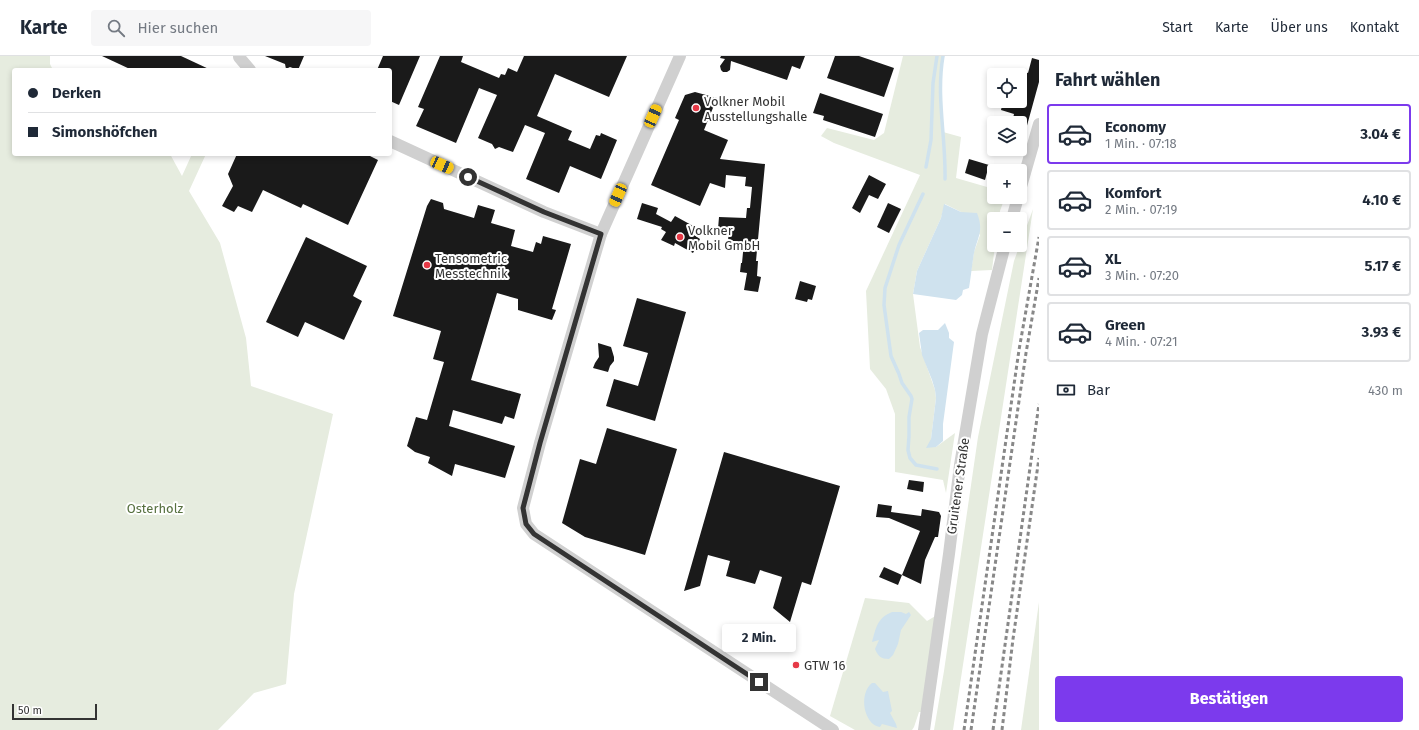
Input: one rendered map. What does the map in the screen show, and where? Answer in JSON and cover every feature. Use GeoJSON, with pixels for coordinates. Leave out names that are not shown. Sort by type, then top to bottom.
{"type":"FeatureCollection","features":[{"type":"Feature","properties":{"kind":"street"},"geometry":{"type":"LineString","coordinates":[[680,56],[601,234],[540,443],[523,508],[526,524],[534,534],[833,730]]}},
{"type":"Feature","properties":{"kind":"street"},"geometry":{"type":"LineString","coordinates":[[239,57],[248,68]]}},
{"type":"Feature","properties":{"kind":"street"},"geometry":{"type":"LineString","coordinates":[[1027,166],[1039,124]]}},
{"type":"Feature","properties":{"kind":"street"},"geometry":{"type":"LineString","coordinates":[[392,142],[544,212],[601,234]]}},
{"type":"Feature","properties":{"kind":"street","name":"Gruitener Straße"},"geometry":{"type":"LineString","coordinates":[[924,730],[960,465],[982,334],[1003,252]]}},
{"type":"Feature","properties":{"kind":"green space","name":"Osterholz"},"geometry":{"type":"Polygon","coordinates":[[[0,56],[50,56],[50,64],[52,68],[12,68],[12,156],[171,156],[182,176],[191,156],[205,156],[189,191],[220,243],[246,338],[251,386],[333,414],[294,594],[286,684],[254,693],[218,730],[0,730],[0,56]]]}},
{"type":"Feature","properties":{"kind":"green space"},"geometry":{"type":"Polygon","coordinates":[[[903,56],[945,56],[942,58],[939,85],[943,132],[961,137],[956,178],[987,187],[987,204],[1002,204],[1000,212],[987,212],[987,252],[994,252],[992,270],[971,271],[974,252],[980,235],[961,212],[945,204],[941,218],[917,271],[913,294],[920,347],[935,390],[936,398],[931,439],[936,447],[955,433],[946,493],[943,480],[895,472],[895,414],[886,389],[870,369],[866,291],[920,175],[834,143],[821,136],[827,128],[874,140],[884,133],[903,56]]]}},
{"type":"Feature","properties":{"kind":"green space"},"geometry":{"type":"Polygon","coordinates":[[[1033,209],[1027,248],[1027,225],[1033,209]]]}},
{"type":"Feature","properties":{"kind":"green space"},"geometry":{"type":"Polygon","coordinates":[[[1017,252],[1026,252],[953,730],[934,730],[978,437],[1014,261],[1017,252]]]}},
{"type":"Feature","properties":{"kind":"green space"},"geometry":{"type":"Polygon","coordinates":[[[865,598],[909,603],[927,621],[937,615],[922,712],[919,712],[912,730],[855,730],[830,716],[865,598]]]}},
{"type":"Feature","properties":{"kind":"green space"},"geometry":{"type":"Polygon","coordinates":[[[1039,602],[1039,730],[1021,730],[1039,602]]]}},
{"type":"Feature","properties":{"kind":"water"},"geometry":{"type":"Polygon","coordinates":[[[944,204],[961,212],[977,213],[980,224],[980,233],[974,253],[969,288],[963,290],[962,295],[956,300],[913,294],[917,271],[941,218],[944,204]]]}},
{"type":"Feature","properties":{"kind":"water"},"geometry":{"type":"Polygon","coordinates":[[[945,323],[949,333],[949,338],[954,342],[943,424],[943,441],[936,447],[926,448],[931,439],[936,398],[932,380],[922,355],[919,333],[923,330],[938,330],[945,323]]]}},
{"type":"Feature","properties":{"kind":"water"},"geometry":{"type":"Polygon","coordinates":[[[892,612],[901,612],[906,614],[909,612],[911,615],[901,630],[898,644],[893,655],[889,659],[886,659],[880,657],[875,649],[879,640],[872,642],[880,620],[892,612]]]}},
{"type":"Feature","properties":{"kind":"water"},"geometry":{"type":"Polygon","coordinates":[[[872,683],[875,683],[883,692],[888,691],[892,711],[890,713],[897,728],[882,724],[880,727],[874,725],[870,721],[864,701],[865,694],[872,683]]]}},
{"type":"Feature","properties":{"kind":"building"},"geometry":{"type":"Polygon","coordinates":[[[102,56],[181,56],[207,68],[128,68],[102,56]]]}},
{"type":"Feature","properties":{"kind":"building"},"geometry":{"type":"Polygon","coordinates":[[[265,56],[304,56],[299,68],[286,68],[285,64],[265,56]]]}},
{"type":"Feature","properties":{"kind":"building"},"geometry":{"type":"Polygon","coordinates":[[[383,56],[420,56],[399,105],[392,102],[392,68],[378,68],[383,56]]]}},
{"type":"Feature","properties":{"kind":"building"},"geometry":{"type":"Polygon","coordinates":[[[440,56],[463,56],[461,62],[499,78],[501,74],[505,75],[508,68],[517,72],[524,56],[627,56],[609,97],[555,74],[537,116],[572,131],[568,140],[590,149],[596,135],[600,136],[601,133],[617,140],[601,179],[570,166],[559,193],[526,179],[545,133],[525,125],[513,152],[499,147],[495,149],[492,144],[478,138],[497,95],[479,88],[456,143],[416,126],[424,109],[418,107],[440,56]]]}},
{"type":"Feature","properties":{"kind":"building"},"geometry":{"type":"Polygon","coordinates":[[[721,56],[805,56],[800,69],[792,66],[787,80],[731,61],[730,70],[723,72],[720,66],[725,59],[720,58],[721,56]]]}},
{"type":"Feature","properties":{"kind":"building"},"geometry":{"type":"Polygon","coordinates":[[[835,56],[859,56],[894,68],[884,97],[827,78],[835,56]]]}},
{"type":"Feature","properties":{"kind":"building"},"geometry":{"type":"Polygon","coordinates":[[[1032,58],[1039,60],[1039,82],[1027,126],[1027,116],[1014,116],[1014,114],[1001,110],[1001,108],[1027,108],[1028,73],[1032,58]]]}},
{"type":"Feature","properties":{"kind":"building"},"geometry":{"type":"Polygon","coordinates":[[[695,92],[717,98],[704,130],[728,140],[720,159],[765,164],[756,261],[758,261],[757,276],[761,277],[758,292],[744,290],[747,273],[740,272],[744,242],[728,241],[729,229],[718,229],[719,217],[746,218],[747,208],[750,208],[752,187],[745,186],[746,177],[726,175],[725,188],[710,183],[700,206],[651,185],[679,120],[675,118],[685,95],[695,92]]]}},
{"type":"Feature","properties":{"kind":"building"},"geometry":{"type":"Polygon","coordinates":[[[820,93],[883,114],[875,137],[823,120],[824,116],[813,113],[820,93]]]}},
{"type":"Feature","properties":{"kind":"building"},"geometry":{"type":"Polygon","coordinates":[[[236,156],[370,156],[378,160],[348,225],[303,204],[301,208],[263,190],[252,212],[238,206],[234,212],[222,206],[233,186],[228,174],[236,156]]]}},
{"type":"Feature","properties":{"kind":"building"},"geometry":{"type":"Polygon","coordinates":[[[969,159],[987,164],[985,180],[965,173],[969,159]]]}},
{"type":"Feature","properties":{"kind":"building"},"geometry":{"type":"Polygon","coordinates":[[[869,175],[886,184],[878,199],[869,195],[860,213],[852,208],[869,175]]]}},
{"type":"Feature","properties":{"kind":"building"},"geometry":{"type":"Polygon","coordinates":[[[431,199],[443,203],[444,209],[474,218],[478,205],[495,210],[491,223],[515,230],[511,246],[533,252],[536,242],[541,244],[543,236],[571,244],[552,309],[556,310],[552,320],[518,310],[518,299],[497,293],[471,380],[521,394],[514,419],[505,416],[502,424],[453,410],[449,426],[515,446],[505,478],[455,464],[452,476],[428,463],[430,457],[415,452],[407,446],[416,417],[427,420],[444,362],[433,359],[441,331],[393,316],[427,206],[431,199]]]}},
{"type":"Feature","properties":{"kind":"building"},"geometry":{"type":"Polygon","coordinates":[[[642,203],[658,208],[656,214],[671,222],[675,216],[695,227],[691,233],[700,239],[693,253],[675,243],[674,246],[661,240],[666,232],[661,229],[662,227],[637,219],[642,203]]]}},
{"type":"Feature","properties":{"kind":"building"},"geometry":{"type":"Polygon","coordinates":[[[888,203],[901,209],[889,233],[877,227],[888,203]]]}},
{"type":"Feature","properties":{"kind":"building"},"geometry":{"type":"Polygon","coordinates":[[[306,237],[367,266],[353,296],[362,301],[344,340],[305,322],[298,337],[266,322],[306,237]]]}},
{"type":"Feature","properties":{"kind":"building"},"geometry":{"type":"Polygon","coordinates":[[[800,281],[816,286],[812,300],[808,299],[807,302],[795,299],[800,281]]]}},
{"type":"Feature","properties":{"kind":"building"},"geometry":{"type":"Polygon","coordinates":[[[637,298],[686,312],[655,421],[606,406],[614,379],[638,386],[648,353],[623,346],[637,298]]]}},
{"type":"Feature","properties":{"kind":"building"},"geometry":{"type":"Polygon","coordinates":[[[598,343],[611,347],[614,361],[608,372],[593,368],[599,357],[598,343]]]}},
{"type":"Feature","properties":{"kind":"building"},"geometry":{"type":"Polygon","coordinates":[[[607,428],[677,449],[645,555],[585,537],[562,523],[580,459],[596,464],[607,428]]]}},
{"type":"Feature","properties":{"kind":"building"},"geometry":{"type":"Polygon","coordinates":[[[724,452],[840,486],[811,585],[802,582],[790,622],[773,608],[782,577],[760,570],[755,584],[726,576],[730,561],[708,555],[700,586],[684,591],[724,452]]]}},
{"type":"Feature","properties":{"kind":"building"},"geometry":{"type":"Polygon","coordinates":[[[909,480],[924,482],[923,492],[907,489],[909,480]]]}},
{"type":"Feature","properties":{"kind":"building"},"geometry":{"type":"Polygon","coordinates":[[[878,504],[892,506],[891,512],[921,516],[922,509],[939,512],[941,516],[938,537],[935,537],[925,560],[921,584],[902,575],[920,531],[889,518],[876,517],[878,504]]]}},
{"type":"Feature","properties":{"kind":"building"},"geometry":{"type":"Polygon","coordinates":[[[884,567],[902,575],[898,585],[879,577],[884,567]]]}},
{"type":"Feature","properties":{"kind":"waterway"},"geometry":{"type":"LineString","coordinates":[[926,167],[931,140],[933,83],[937,56]]}},
{"type":"Feature","properties":{"kind":"waterway"},"geometry":{"type":"LineString","coordinates":[[943,56],[940,87],[945,179]]}},
{"type":"Feature","properties":{"kind":"waterway"},"geometry":{"type":"LineString","coordinates":[[923,194],[899,245],[885,288],[884,305],[891,356],[902,383],[912,399],[909,417],[908,450],[910,458],[916,465],[937,469]]}},
{"type":"Feature","properties":{"kind":"railway"},"geometry":{"type":"LineString","coordinates":[[964,730],[1019,350],[1039,237]]}},
{"type":"Feature","properties":{"kind":"railway"},"geometry":{"type":"LineString","coordinates":[[971,730],[1026,353],[1039,278]]}},
{"type":"Feature","properties":{"kind":"railway"},"geometry":{"type":"LineString","coordinates":[[993,730],[1039,404]]}},
{"type":"Feature","properties":{"kind":"railway"},"geometry":{"type":"LineString","coordinates":[[1002,730],[1013,639],[1039,458]]}},
{"type":"Feature","properties":{"kind":"place","name":"Volkner Mobil Ausstellungshalle"},"geometry":{"type":"Point","coordinates":[696,108]}},
{"type":"Feature","properties":{"kind":"place","name":"Volkner Mobil GmbH"},"geometry":{"type":"Point","coordinates":[680,237]}},
{"type":"Feature","properties":{"kind":"place","name":"Tensometric Messtechnik"},"geometry":{"type":"Point","coordinates":[427,265]}},
{"type":"Feature","properties":{"kind":"place","name":"GTW 16"},"geometry":{"type":"Point","coordinates":[796,665]}},
{"type":"Feature","properties":{"kind":"route"},"geometry":{"type":"LineString","coordinates":[[468,177],[544,212],[601,234],[540,443],[523,508],[526,524],[534,534],[759,682]]}}]}
